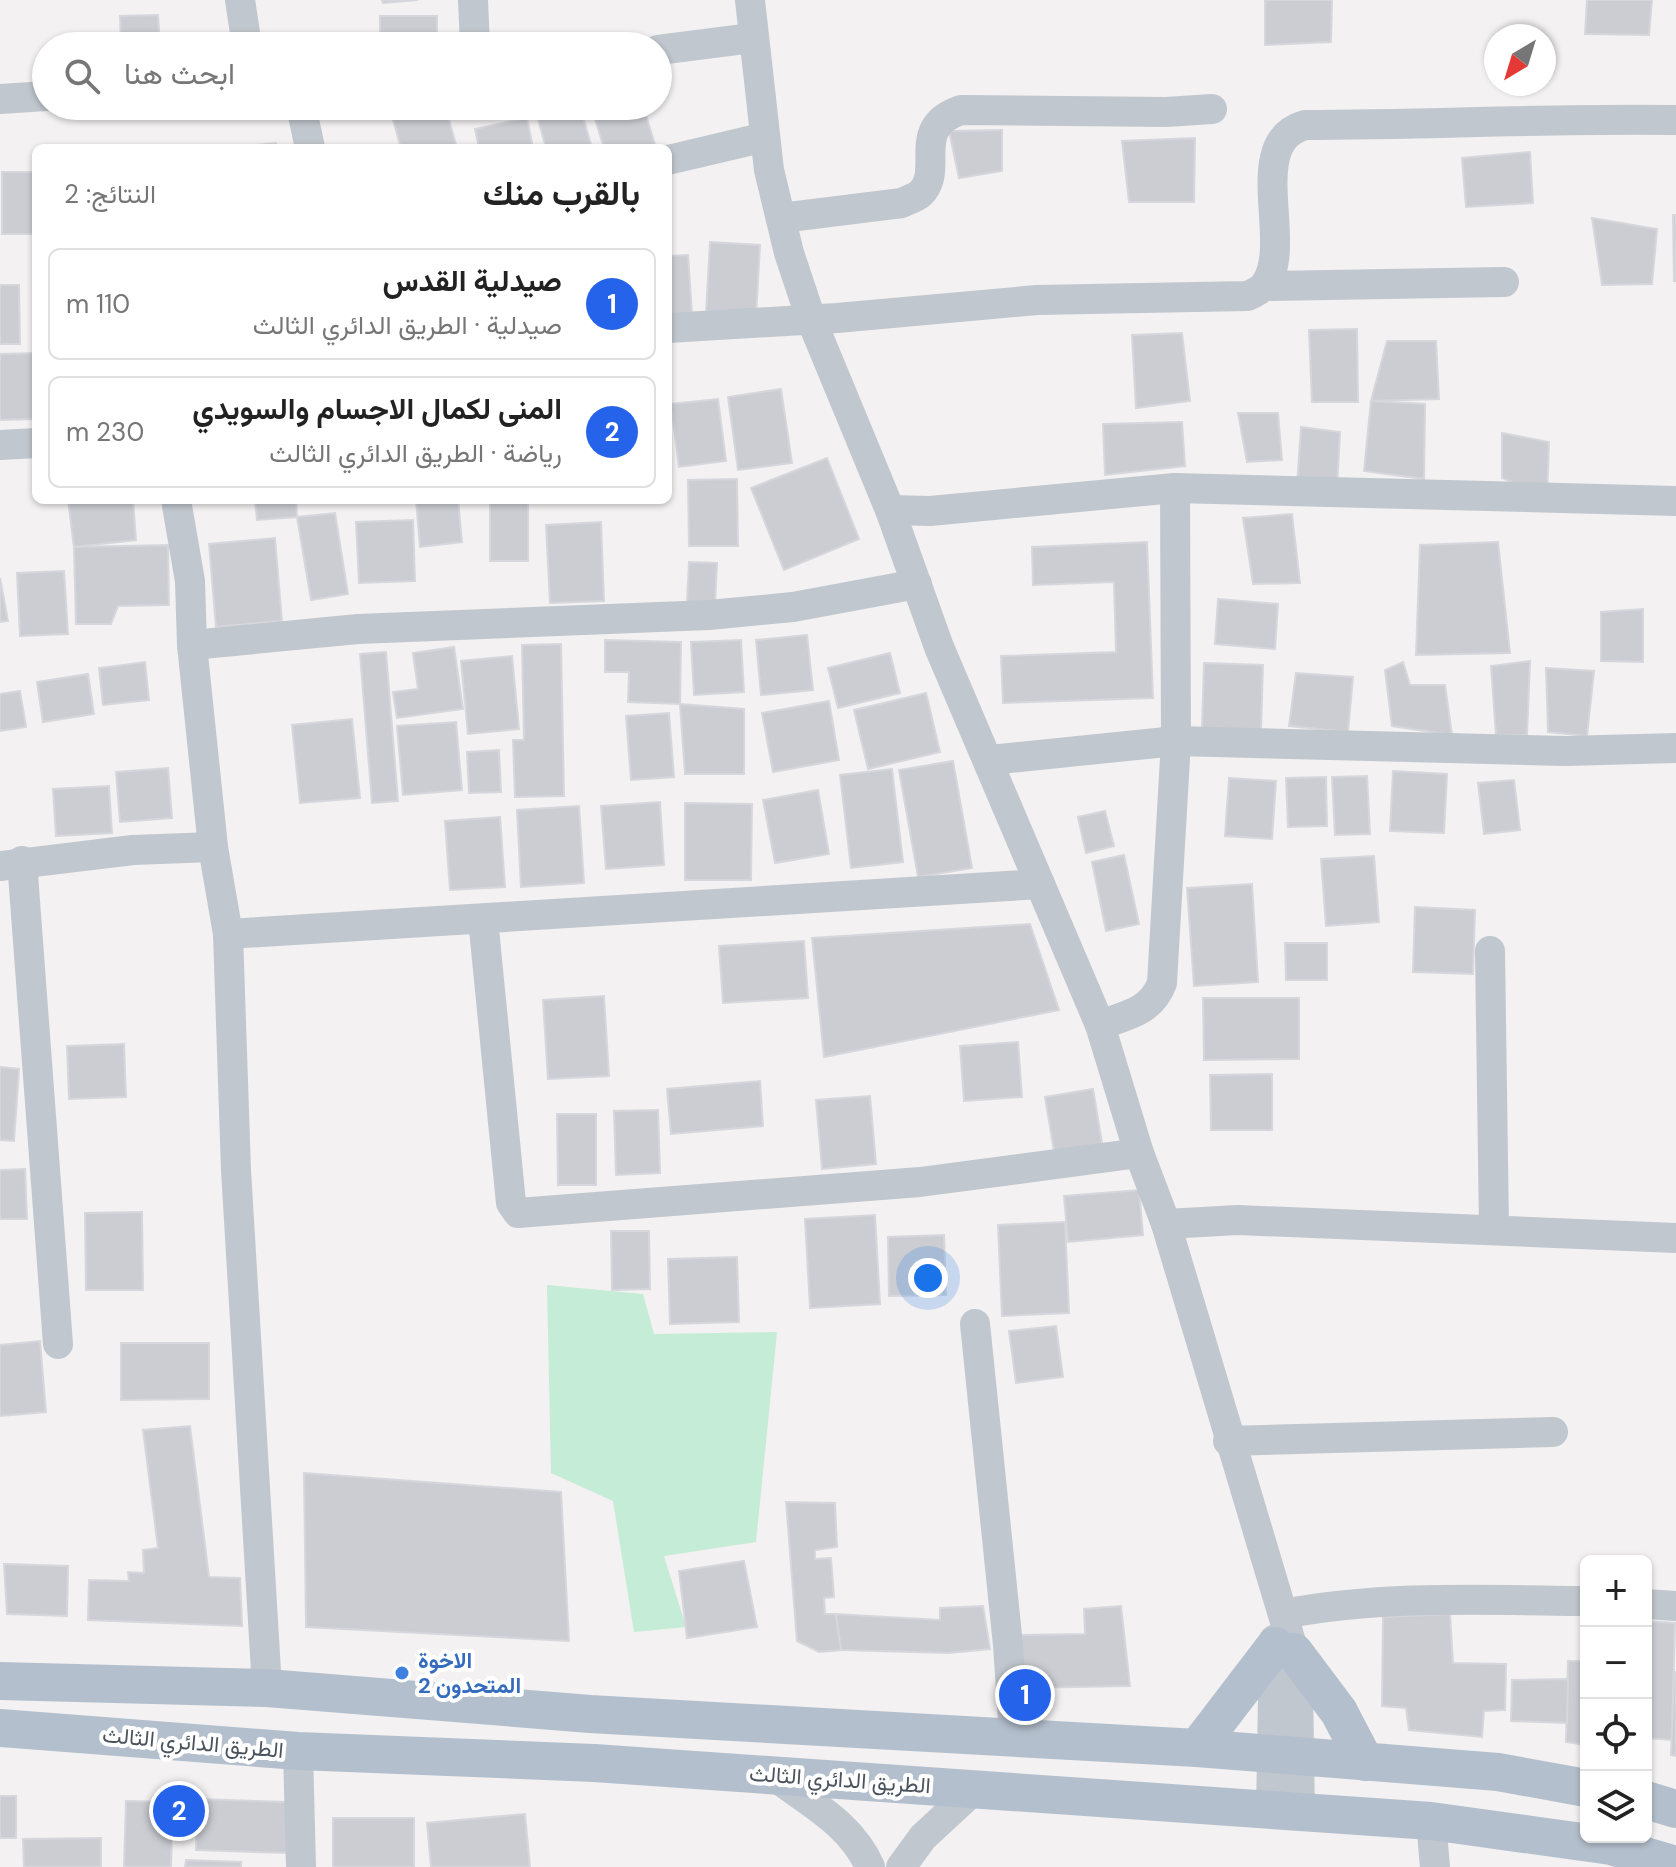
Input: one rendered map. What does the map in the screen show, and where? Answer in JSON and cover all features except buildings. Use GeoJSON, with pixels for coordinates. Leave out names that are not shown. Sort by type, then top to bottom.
{"type":"FeatureCollection","features":[{"type":"Feature","properties":{"kind":"main road"},"geometry":{"type":"LineString","coordinates":[[1197,1748],[1284,1638],[1339,1712],[1365,1762]]}},
{"type":"Feature","properties":{"kind":"main road"},"geometry":{"type":"LineString","coordinates":[[0,1681],[267,1688],[590,1714],[1197,1748],[1498,1772],[1580,1787]]}},
{"type":"Feature","properties":{"kind":"main road","name":"الطريق الدائري الثالث"},"geometry":{"type":"LineString","coordinates":[[0,1728],[298,1751],[594,1763],[1431,1821],[1611,1846],[1676,1865]]}},
{"type":"Feature","properties":{"kind":"main road"},"geometry":{"type":"LineString","coordinates":[[1652,1802],[1676,1809]]}},
{"type":"Feature","properties":{"kind":"street"},"geometry":{"type":"LineString","coordinates":[[240,0],[245,32]]}},
{"type":"Feature","properties":{"kind":"street"},"geometry":{"type":"LineString","coordinates":[[473,0],[474,32]]}},
{"type":"Feature","properties":{"kind":"street"},"geometry":{"type":"LineString","coordinates":[[750,0],[765,137],[781,218],[811,319],[890,510],[939,647],[990,760],[1100,1025],[1139,1153],[1166,1224],[1228,1441],[1273,1582],[1284,1638],[1286,1812]]}},
{"type":"Feature","properties":{"kind":"street"},"geometry":{"type":"LineString","coordinates":[[672,48],[752,38]]}},
{"type":"Feature","properties":{"kind":"street"},"geometry":{"type":"LineString","coordinates":[[0,99],[32,97]]}},
{"type":"Feature","properties":{"kind":"street"},"geometry":{"type":"LineString","coordinates":[[781,218],[902,203],[921,193],[927,180],[932,133],[941,119],[961,110],[1166,112],[1212,109]]}},
{"type":"Feature","properties":{"kind":"street"},"geometry":{"type":"LineString","coordinates":[[1264,286],[1273,248],[1272,168],[1277,151],[1293,129],[1576,119],[1676,120]]}},
{"type":"Feature","properties":{"kind":"street"},"geometry":{"type":"LineString","coordinates":[[304,120],[309,144]]}},
{"type":"Feature","properties":{"kind":"street"},"geometry":{"type":"LineString","coordinates":[[672,159],[765,137]]}},
{"type":"Feature","properties":{"kind":"street"},"geometry":{"type":"LineString","coordinates":[[672,328],[1037,300],[1248,296],[1264,286],[1504,282]]}},
{"type":"Feature","properties":{"kind":"street"},"geometry":{"type":"LineString","coordinates":[[0,445],[32,443]]}},
{"type":"Feature","properties":{"kind":"street"},"geometry":{"type":"LineString","coordinates":[[890,510],[930,511],[1175,488],[1676,501]]}},
{"type":"Feature","properties":{"kind":"street"},"geometry":{"type":"LineString","coordinates":[[1100,1025],[1144,1010],[1156,999],[1162,983],[1176,741],[1175,488]]}},
{"type":"Feature","properties":{"kind":"street"},"geometry":{"type":"LineString","coordinates":[[177,504],[190,581],[192,645],[213,847],[228,934],[236,1170],[267,1688]]}},
{"type":"Feature","properties":{"kind":"street"},"geometry":{"type":"LineString","coordinates":[[192,645],[358,629],[709,615],[793,607],[917,584]]}},
{"type":"Feature","properties":{"kind":"street"},"geometry":{"type":"LineString","coordinates":[[990,760],[1176,741],[1566,751],[1676,748]]}},
{"type":"Feature","properties":{"kind":"street"},"geometry":{"type":"LineString","coordinates":[[58,1344],[11,864],[133,850],[213,847]]}},
{"type":"Feature","properties":{"kind":"street"},"geometry":{"type":"LineString","coordinates":[[228,934],[1040,884]]}},
{"type":"Feature","properties":{"kind":"street"},"geometry":{"type":"LineString","coordinates":[[483,919],[508,1178],[511,1203],[518,1213],[920,1182],[1139,1153]]}},
{"type":"Feature","properties":{"kind":"street"},"geometry":{"type":"LineString","coordinates":[[1490,951],[1494,1228]]}},
{"type":"Feature","properties":{"kind":"street"},"geometry":{"type":"LineString","coordinates":[[1166,1224],[1238,1220],[1494,1228],[1676,1238]]}},
{"type":"Feature","properties":{"kind":"street"},"geometry":{"type":"LineString","coordinates":[[975,1324],[1008,1645],[1014,1736]]}},
{"type":"Feature","properties":{"kind":"street"},"geometry":{"type":"LineString","coordinates":[[1228,1441],[1553,1432]]}},
{"type":"Feature","properties":{"kind":"street"},"geometry":{"type":"LineString","coordinates":[[1284,1638],[1325,1606],[1471,1597],[1580,1601]]}},
{"type":"Feature","properties":{"kind":"street"},"geometry":{"type":"LineString","coordinates":[[1652,1604],[1676,1606]]}},
{"type":"Feature","properties":{"kind":"street"},"geometry":{"type":"LineString","coordinates":[[298,1751],[301,1867]]}},
{"type":"Feature","properties":{"kind":"street"},"geometry":{"type":"LineString","coordinates":[[773,1775],[838,1822],[862,1849],[870,1867]]}},
{"type":"Feature","properties":{"kind":"street"},"geometry":{"type":"LineString","coordinates":[[901,1867],[923,1837],[976,1788]]}},
{"type":"Feature","properties":{"kind":"street"},"geometry":{"type":"LineString","coordinates":[[1431,1821],[1435,1867]]}},
{"type":"Feature","properties":{"kind":"green space"},"geometry":{"type":"Polygon","coordinates":[[[547,1285],[643,1294],[654,1334],[777,1332],[756,1542],[664,1556],[686,1627],[634,1632],[613,1501],[551,1473],[547,1285]]]}},
{"type":"Feature","properties":{"kind":"place","name":"الاخوة المتحدون 2"},"geometry":{"type":"Point","coordinates":[402,1673]}},
{"type":"Feature","properties":{"kind":"place","name":"صيدلية القدس"},"geometry":{"type":"Point","coordinates":[1025,1695]}},
{"type":"Feature","properties":{"kind":"place","name":"المنى لكمال الاجسام والسويدي"},"geometry":{"type":"Point","coordinates":[179,1811]}}]}
